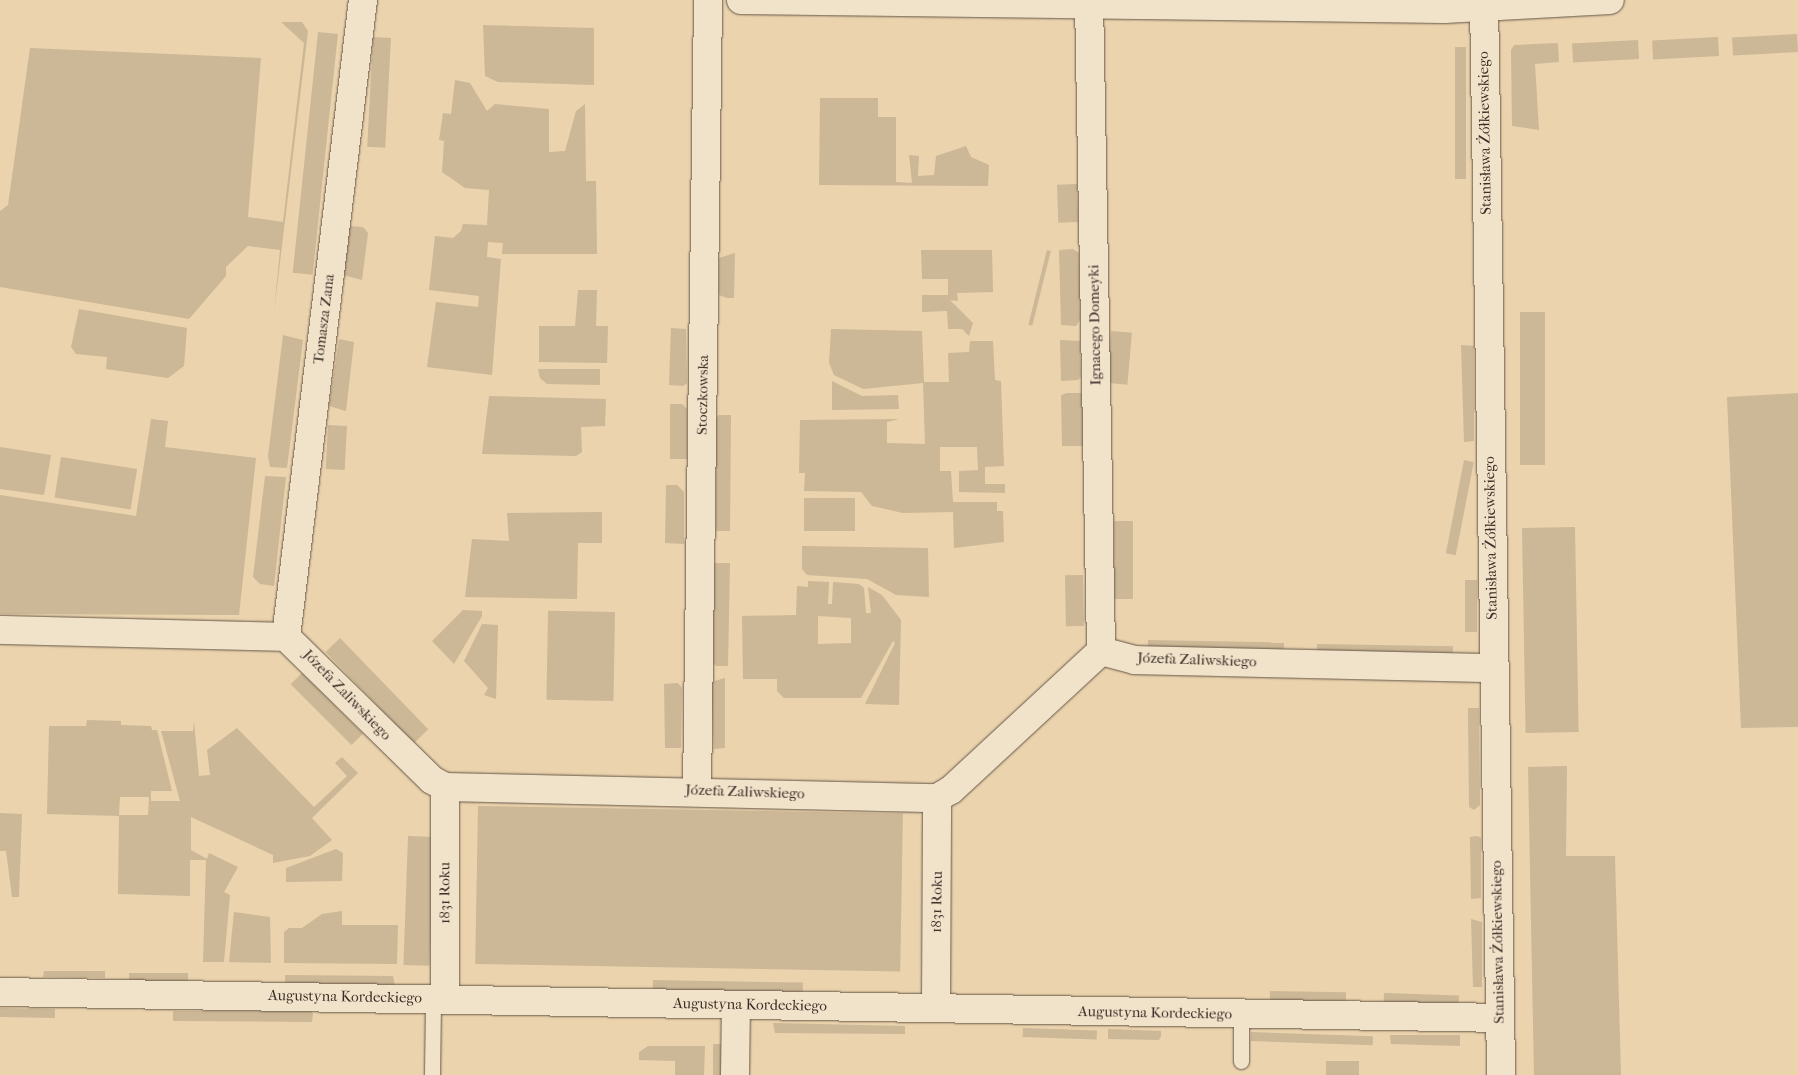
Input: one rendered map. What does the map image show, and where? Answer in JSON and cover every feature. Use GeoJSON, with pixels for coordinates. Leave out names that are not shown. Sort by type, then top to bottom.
{"type":"FeatureCollection","features":[{"type":"Feature","properties":{"kind":"street","name":"Tomasza Zana"},"geometry":{"type":"LineString","coordinates":[[286,637],[363,0]]}},
{"type":"Feature","properties":{"kind":"street","name":"Stoczkowska"},"geometry":{"type":"LineString","coordinates":[[697,790],[708,0]]}},
{"type":"Feature","properties":{"kind":"street"},"geometry":{"type":"LineString","coordinates":[[741,0],[1089,2],[1444,9],[1484,3],[1610,0]]}},
{"type":"Feature","properties":{"kind":"street","name":"Ignacego Domeyki"},"geometry":{"type":"LineString","coordinates":[[1089,2],[1100,651]]}},
{"type":"Feature","properties":{"kind":"street","name":"Stanisława Żółkiewskiego"},"geometry":{"type":"LineString","coordinates":[[1484,3],[1492,668],[1501,1075]]}},
{"type":"Feature","properties":{"kind":"street"},"geometry":{"type":"LineString","coordinates":[[0,630],[286,637]]}},
{"type":"Feature","properties":{"kind":"street","name":"Józefa Zaliwskiego"},"geometry":{"type":"LineString","coordinates":[[286,637],[432,780],[445,787],[697,790],[937,798]]}},
{"type":"Feature","properties":{"kind":"street"},"geometry":{"type":"LineString","coordinates":[[937,798],[951,790],[1100,651]]}},
{"type":"Feature","properties":{"kind":"street","name":"Józefa Zaliwskiego"},"geometry":{"type":"LineString","coordinates":[[1100,651],[1135,660],[1492,668]]}},
{"type":"Feature","properties":{"kind":"street","name":"1831 Roku"},"geometry":{"type":"LineString","coordinates":[[439,999],[445,787]]}},
{"type":"Feature","properties":{"kind":"street","name":"1831 Roku"},"geometry":{"type":"LineString","coordinates":[[936,1007],[937,798]]}},
{"type":"Feature","properties":{"kind":"street","name":"Augustyna Kordeckiego"},"geometry":{"type":"LineString","coordinates":[[0,992],[1500,1018]]}},
{"type":"Feature","properties":{"kind":"street"},"geometry":{"type":"LineString","coordinates":[[736,1006],[736,1075]]}},
{"type":"Feature","properties":{"kind":"lane"},"geometry":{"type":"LineString","coordinates":[[432,1075],[439,999]]}},
{"type":"Feature","properties":{"kind":"lane"},"geometry":{"type":"LineString","coordinates":[[1241,1014],[1241,1061]]}},
{"type":"Feature","properties":{"kind":"shaded area"},"geometry":{"type":"Polygon","coordinates":[[[281,22],[302,22],[308,31],[274,312],[280,250],[248,246],[226,267],[226,276],[189,319],[0,287],[0,211],[8,205],[30,48],[261,58],[248,217],[283,222],[304,43],[281,22]]]}},
{"type":"Feature","properties":{"kind":"shaded area"},"geometry":{"type":"Polygon","coordinates":[[[483,25],[594,28],[594,85],[498,82],[485,76],[483,25]]]}},
{"type":"Feature","properties":{"kind":"shaded area"},"geometry":{"type":"Polygon","coordinates":[[[318,32],[338,34],[313,275],[293,273],[318,32]]]}},
{"type":"Feature","properties":{"kind":"shaded area"},"geometry":{"type":"Polygon","coordinates":[[[1797,34],[1798,52],[1733,55],[1732,37],[1797,34]]]}},
{"type":"Feature","properties":{"kind":"shaded area"},"geometry":{"type":"Polygon","coordinates":[[[373,37],[391,38],[385,148],[367,147],[373,37]]]}},
{"type":"Feature","properties":{"kind":"shaded area"},"geometry":{"type":"Polygon","coordinates":[[[1718,37],[1719,56],[1653,59],[1652,40],[1718,37]]]}},
{"type":"Feature","properties":{"kind":"shaded area"},"geometry":{"type":"Polygon","coordinates":[[[1638,40],[1639,59],[1573,62],[1572,43],[1638,40]]]}},
{"type":"Feature","properties":{"kind":"shaded area"},"geometry":{"type":"Polygon","coordinates":[[[1558,43],[1559,62],[1535,64],[1539,130],[1512,126],[1511,50],[1514,45],[1558,43]]]}},
{"type":"Feature","properties":{"kind":"shaded area"},"geometry":{"type":"Polygon","coordinates":[[[1455,47],[1466,47],[1466,179],[1455,179],[1455,47]]]}},
{"type":"Feature","properties":{"kind":"shaded area"},"geometry":{"type":"Polygon","coordinates":[[[455,80],[470,83],[487,111],[495,104],[549,109],[549,152],[565,151],[576,111],[585,104],[586,181],[596,181],[597,254],[502,254],[503,243],[488,242],[487,257],[501,259],[492,375],[427,367],[436,302],[478,307],[479,296],[429,290],[435,236],[453,238],[461,231],[463,224],[487,225],[489,190],[465,188],[442,172],[444,141],[439,140],[443,113],[451,114],[455,80]]]}},
{"type":"Feature","properties":{"kind":"shaded area"},"geometry":{"type":"Polygon","coordinates":[[[820,98],[878,98],[878,117],[896,117],[896,182],[912,183],[909,155],[919,156],[918,176],[934,175],[936,156],[966,146],[971,157],[989,165],[988,186],[819,185],[820,98]]]}},
{"type":"Feature","properties":{"kind":"shaded area"},"geometry":{"type":"Polygon","coordinates":[[[1077,184],[1078,222],[1058,223],[1057,185],[1077,184]]]}},
{"type":"Feature","properties":{"kind":"shaded area"},"geometry":{"type":"Polygon","coordinates":[[[348,226],[363,227],[368,233],[362,280],[343,275],[348,226]]]}},
{"type":"Feature","properties":{"kind":"shaded area"},"geometry":{"type":"Polygon","coordinates":[[[1073,249],[1079,253],[1080,320],[1076,326],[1061,325],[1059,250],[1073,249]]]}},
{"type":"Feature","properties":{"kind":"shaded area"},"geometry":{"type":"Polygon","coordinates":[[[921,250],[992,250],[993,292],[957,293],[958,301],[950,300],[973,323],[969,336],[962,329],[948,329],[947,311],[922,312],[922,295],[948,295],[948,279],[922,279],[921,250]]]}},
{"type":"Feature","properties":{"kind":"shaded area"},"geometry":{"type":"Polygon","coordinates":[[[1047,250],[1051,251],[1032,326],[1028,325],[1047,250]]]}},
{"type":"Feature","properties":{"kind":"shaded area"},"geometry":{"type":"Polygon","coordinates":[[[735,253],[734,298],[727,298],[719,295],[719,258],[735,253]]]}},
{"type":"Feature","properties":{"kind":"shaded area"},"geometry":{"type":"Polygon","coordinates":[[[578,290],[597,290],[596,326],[608,326],[607,363],[539,362],[539,326],[575,326],[578,290]]]}},
{"type":"Feature","properties":{"kind":"shaded area"},"geometry":{"type":"Polygon","coordinates":[[[79,309],[187,328],[184,366],[168,378],[106,369],[107,357],[76,354],[71,347],[79,309]]]}},
{"type":"Feature","properties":{"kind":"shaded area"},"geometry":{"type":"Polygon","coordinates":[[[1520,312],[1545,312],[1545,465],[1520,465],[1520,312]]]}},
{"type":"Feature","properties":{"kind":"shaded area"},"geometry":{"type":"Polygon","coordinates":[[[671,328],[686,329],[687,383],[683,386],[669,385],[671,328]]]}},
{"type":"Feature","properties":{"kind":"shaded area"},"geometry":{"type":"Polygon","coordinates":[[[831,329],[922,331],[924,382],[949,382],[948,353],[969,352],[970,341],[993,341],[995,380],[1001,381],[1004,466],[985,467],[985,484],[1005,484],[1005,493],[959,492],[959,471],[978,470],[977,447],[940,447],[940,471],[951,471],[953,502],[997,502],[997,511],[1003,511],[1004,542],[954,548],[953,512],[903,513],[872,506],[861,492],[804,491],[805,473],[799,473],[800,420],[899,419],[887,422],[887,443],[925,444],[923,383],[863,389],[834,375],[829,363],[831,329]]]}},
{"type":"Feature","properties":{"kind":"shaded area"},"geometry":{"type":"Polygon","coordinates":[[[1111,331],[1132,333],[1127,385],[1106,383],[1111,331]]]}},
{"type":"Feature","properties":{"kind":"shaded area"},"geometry":{"type":"Polygon","coordinates":[[[283,335],[303,340],[287,468],[270,467],[268,456],[283,335]]]}},
{"type":"Feature","properties":{"kind":"shaded area"},"geometry":{"type":"Polygon","coordinates":[[[339,339],[354,342],[346,411],[329,406],[339,339]]]}},
{"type":"Feature","properties":{"kind":"shaded area"},"geometry":{"type":"Polygon","coordinates":[[[1060,340],[1080,341],[1081,377],[1078,380],[1061,381],[1060,340]]]}},
{"type":"Feature","properties":{"kind":"shaded area"},"geometry":{"type":"Polygon","coordinates":[[[1461,345],[1474,346],[1474,441],[1464,442],[1461,345]]]}},
{"type":"Feature","properties":{"kind":"shaded area"},"geometry":{"type":"Polygon","coordinates":[[[538,369],[600,369],[600,385],[547,384],[540,378],[538,369]]]}},
{"type":"Feature","properties":{"kind":"shaded area"},"geometry":{"type":"Polygon","coordinates":[[[832,381],[862,396],[898,395],[899,409],[832,410],[832,381]]]}},
{"type":"Feature","properties":{"kind":"shaded area"},"geometry":{"type":"Polygon","coordinates":[[[1082,393],[1084,446],[1062,446],[1061,395],[1082,393]]]}},
{"type":"Feature","properties":{"kind":"shaded area"},"geometry":{"type":"Polygon","coordinates":[[[1798,393],[1798,727],[1741,728],[1727,397],[1798,393]]]}},
{"type":"Feature","properties":{"kind":"shaded area"},"geometry":{"type":"Polygon","coordinates":[[[489,396],[606,399],[605,426],[581,427],[582,452],[576,456],[482,454],[489,396]]]}},
{"type":"Feature","properties":{"kind":"shaded area"},"geometry":{"type":"Polygon","coordinates":[[[670,404],[682,404],[687,409],[687,459],[670,459],[670,404]]]}},
{"type":"Feature","properties":{"kind":"shaded area"},"geometry":{"type":"Polygon","coordinates":[[[719,415],[731,415],[730,531],[716,531],[716,418],[719,415]]]}},
{"type":"Feature","properties":{"kind":"shaded area"},"geometry":{"type":"Polygon","coordinates":[[[151,419],[168,421],[165,447],[256,458],[239,615],[0,614],[0,495],[136,516],[151,419]]]}},
{"type":"Feature","properties":{"kind":"shaded area"},"geometry":{"type":"Polygon","coordinates":[[[328,425],[347,426],[345,470],[326,469],[328,425]]]}},
{"type":"Feature","properties":{"kind":"shaded area"},"geometry":{"type":"Polygon","coordinates":[[[0,447],[51,455],[44,495],[0,489],[0,447]]]}},
{"type":"Feature","properties":{"kind":"shaded area"},"geometry":{"type":"Polygon","coordinates":[[[61,457],[137,469],[131,510],[55,497],[61,457]]]}},
{"type":"Feature","properties":{"kind":"shaded area"},"geometry":{"type":"Polygon","coordinates":[[[1464,460],[1474,462],[1456,555],[1446,553],[1464,460]]]}},
{"type":"Feature","properties":{"kind":"shaded area"},"geometry":{"type":"Polygon","coordinates":[[[265,476],[286,477],[274,586],[260,584],[253,577],[265,476]]]}},
{"type":"Feature","properties":{"kind":"shaded area"},"geometry":{"type":"Polygon","coordinates":[[[666,485],[677,485],[684,492],[684,544],[665,543],[666,485]]]}},
{"type":"Feature","properties":{"kind":"shaded area"},"geometry":{"type":"Polygon","coordinates":[[[804,498],[855,498],[855,531],[804,531],[804,498]]]}},
{"type":"Feature","properties":{"kind":"shaded area"},"geometry":{"type":"Polygon","coordinates":[[[602,512],[602,543],[578,543],[577,599],[465,597],[472,539],[509,541],[507,513],[602,512]]]}},
{"type":"Feature","properties":{"kind":"shaded area"},"geometry":{"type":"Polygon","coordinates":[[[1114,521],[1133,521],[1133,599],[1114,599],[1114,521]]]}},
{"type":"Feature","properties":{"kind":"shaded area"},"geometry":{"type":"Polygon","coordinates":[[[1575,527],[1579,732],[1526,733],[1522,528],[1575,527]]]}},
{"type":"Feature","properties":{"kind":"shaded area"},"geometry":{"type":"Polygon","coordinates":[[[802,546],[928,548],[929,597],[896,595],[867,579],[807,575],[802,569],[802,546]]]}},
{"type":"Feature","properties":{"kind":"shaded area"},"geometry":{"type":"Polygon","coordinates":[[[712,563],[730,563],[728,666],[716,666],[712,662],[712,563]]]}},
{"type":"Feature","properties":{"kind":"shaded area"},"geometry":{"type":"Polygon","coordinates":[[[1065,575],[1083,575],[1084,626],[1066,626],[1065,575]]]}},
{"type":"Feature","properties":{"kind":"shaded area"},"geometry":{"type":"Polygon","coordinates":[[[1465,580],[1477,580],[1477,632],[1465,632],[1465,580]]]}},
{"type":"Feature","properties":{"kind":"shaded area"},"geometry":{"type":"Polygon","coordinates":[[[808,581],[829,582],[828,604],[832,604],[833,582],[859,584],[864,588],[866,613],[871,613],[868,587],[882,595],[901,620],[899,705],[865,704],[895,643],[893,641],[861,698],[784,698],[777,691],[777,679],[743,679],[742,616],[796,615],[797,586],[808,587],[808,581]],[[818,616],[818,644],[851,643],[851,618],[818,616]]]}},
{"type":"Feature","properties":{"kind":"shaded area"},"geometry":{"type":"Polygon","coordinates":[[[463,610],[482,611],[482,616],[454,664],[432,641],[463,610]]]}},
{"type":"Feature","properties":{"kind":"shaded area"},"geometry":{"type":"Polygon","coordinates":[[[548,611],[615,612],[613,701],[546,700],[548,611]]]}},
{"type":"Feature","properties":{"kind":"shaded area"},"geometry":{"type":"Polygon","coordinates":[[[482,624],[498,625],[496,699],[484,695],[488,688],[464,661],[482,624]]]}},
{"type":"Feature","properties":{"kind":"shaded area"},"geometry":{"type":"Polygon","coordinates":[[[340,638],[428,729],[414,743],[326,652],[340,638]]]}},
{"type":"Feature","properties":{"kind":"shaded area"},"geometry":{"type":"Polygon","coordinates":[[[1148,640],[1284,642],[1284,649],[1148,647],[1148,640]]]}},
{"type":"Feature","properties":{"kind":"shaded area"},"geometry":{"type":"Polygon","coordinates":[[[1317,644],[1453,646],[1453,654],[1317,652],[1317,644]]]}},
{"type":"Feature","properties":{"kind":"shaded area"},"geometry":{"type":"Polygon","coordinates":[[[302,673],[363,734],[351,745],[291,684],[302,673]]]}},
{"type":"Feature","properties":{"kind":"shaded area"},"geometry":{"type":"Polygon","coordinates":[[[725,678],[725,748],[714,749],[711,682],[725,678]]]}},
{"type":"Feature","properties":{"kind":"shaded area"},"geometry":{"type":"Polygon","coordinates":[[[678,683],[682,688],[681,748],[665,748],[664,684],[678,683]]]}},
{"type":"Feature","properties":{"kind":"shaded area"},"geometry":{"type":"Polygon","coordinates":[[[1468,708],[1479,708],[1480,805],[1474,810],[1469,807],[1468,708]]]}},
{"type":"Feature","properties":{"kind":"shaded area"},"geometry":{"type":"Polygon","coordinates":[[[87,720],[121,721],[121,725],[151,726],[152,730],[157,730],[172,791],[151,791],[151,801],[180,801],[161,731],[193,731],[194,721],[199,776],[210,775],[207,750],[237,728],[314,807],[347,776],[335,763],[342,757],[358,773],[312,818],[332,840],[310,856],[273,863],[273,855],[191,817],[191,850],[207,859],[209,853],[238,867],[224,892],[230,895],[224,962],[203,962],[206,860],[190,860],[190,896],[118,894],[119,816],[47,814],[49,726],[86,726],[87,720]],[[120,797],[119,815],[148,815],[149,797],[120,797]]]}},
{"type":"Feature","properties":{"kind":"shaded area"},"geometry":{"type":"Polygon","coordinates":[[[1567,766],[1566,856],[1615,856],[1621,1075],[1534,1075],[1528,767],[1567,766]]]}},
{"type":"Feature","properties":{"kind":"shaded area"},"geometry":{"type":"Polygon","coordinates":[[[478,806],[903,813],[900,971],[475,964],[478,806]]]}},
{"type":"Feature","properties":{"kind":"shaded area"},"geometry":{"type":"Polygon","coordinates":[[[0,813],[22,814],[19,897],[12,897],[6,851],[0,851],[0,813]]]}},
{"type":"Feature","properties":{"kind":"shaded area"},"geometry":{"type":"Polygon","coordinates":[[[408,836],[434,837],[429,966],[403,965],[408,836]]]}},
{"type":"Feature","properties":{"kind":"shaded area"},"geometry":{"type":"Polygon","coordinates":[[[1477,836],[1481,838],[1481,898],[1471,899],[1470,837],[1477,836]]]}},
{"type":"Feature","properties":{"kind":"shaded area"},"geometry":{"type":"Polygon","coordinates":[[[336,849],[343,853],[342,881],[286,882],[286,868],[336,849]]]}},
{"type":"Feature","properties":{"kind":"shaded area"},"geometry":{"type":"Polygon","coordinates":[[[342,911],[342,925],[398,925],[397,964],[284,963],[284,932],[289,928],[302,928],[322,914],[342,911]]]}},
{"type":"Feature","properties":{"kind":"shaded area"},"geometry":{"type":"Polygon","coordinates":[[[234,912],[270,917],[271,963],[229,962],[234,912]]]}},
{"type":"Feature","properties":{"kind":"shaded area"},"geometry":{"type":"Polygon","coordinates":[[[1471,919],[1482,922],[1482,987],[1473,987],[1471,919]]]}},
{"type":"Feature","properties":{"kind":"shaded area"},"geometry":{"type":"Polygon","coordinates":[[[44,971],[105,971],[105,978],[43,977],[44,971]]]}},
{"type":"Feature","properties":{"kind":"shaded area"},"geometry":{"type":"Polygon","coordinates":[[[129,973],[188,973],[188,981],[129,981],[129,973]]]}},
{"type":"Feature","properties":{"kind":"shaded area"},"geometry":{"type":"Polygon","coordinates":[[[285,975],[393,976],[395,986],[285,983],[285,975]]]}},
{"type":"Feature","properties":{"kind":"shaded area"},"geometry":{"type":"Polygon","coordinates":[[[653,980],[803,983],[803,993],[653,990],[653,980]]]}},
{"type":"Feature","properties":{"kind":"shaded area"},"geometry":{"type":"Polygon","coordinates":[[[1270,991],[1346,992],[1346,1002],[1270,1001],[1270,991]]]}},
{"type":"Feature","properties":{"kind":"shaded area"},"geometry":{"type":"Polygon","coordinates":[[[1384,993],[1459,996],[1459,1005],[1384,1002],[1384,993]]]}},
{"type":"Feature","properties":{"kind":"shaded area"},"geometry":{"type":"Polygon","coordinates":[[[0,1008],[55,1009],[55,1018],[0,1017],[0,1008]]]}},
{"type":"Feature","properties":{"kind":"shaded area"},"geometry":{"type":"Polygon","coordinates":[[[173,1011],[311,1011],[313,1014],[312,1022],[173,1021],[173,1011]]]}},
{"type":"Feature","properties":{"kind":"shaded area"},"geometry":{"type":"Polygon","coordinates":[[[773,1023],[905,1026],[905,1034],[775,1033],[773,1023]]]}},
{"type":"Feature","properties":{"kind":"shaded area"},"geometry":{"type":"Polygon","coordinates":[[[1023,1028],[1097,1031],[1097,1040],[1023,1037],[1023,1028]]]}},
{"type":"Feature","properties":{"kind":"shaded area"},"geometry":{"type":"Polygon","coordinates":[[[1108,1029],[1161,1031],[1161,1036],[1159,1040],[1108,1039],[1108,1029]]]}},
{"type":"Feature","properties":{"kind":"shaded area"},"geometry":{"type":"Polygon","coordinates":[[[1251,1032],[1373,1036],[1373,1045],[1251,1041],[1251,1032]]]}},
{"type":"Feature","properties":{"kind":"shaded area"},"geometry":{"type":"Polygon","coordinates":[[[1390,1035],[1460,1035],[1460,1046],[1391,1044],[1390,1035]]]}},
{"type":"Feature","properties":{"kind":"shaded area"},"geometry":{"type":"Polygon","coordinates":[[[713,1044],[723,1044],[723,1075],[713,1075],[713,1044]]]}},
{"type":"Feature","properties":{"kind":"shaded area"},"geometry":{"type":"Polygon","coordinates":[[[648,1046],[705,1046],[704,1075],[675,1075],[675,1061],[639,1060],[639,1052],[648,1046]]]}},
{"type":"Feature","properties":{"kind":"shaded area"},"geometry":{"type":"Polygon","coordinates":[[[1326,1061],[1359,1061],[1359,1075],[1326,1075],[1326,1061]]]}}]}
